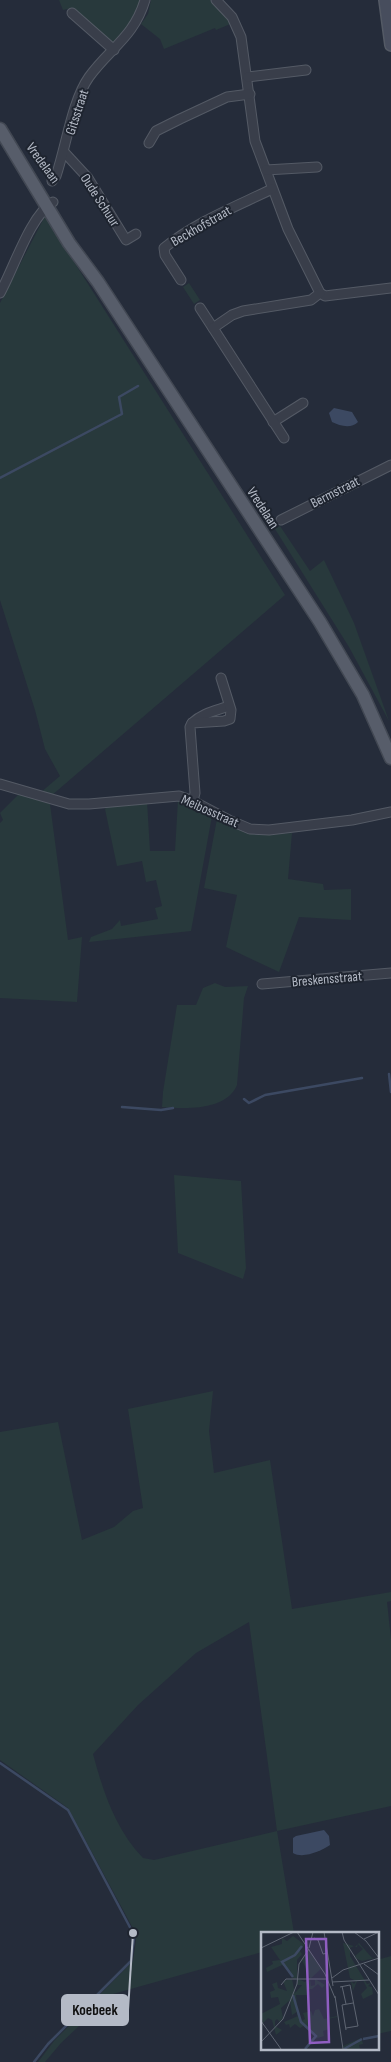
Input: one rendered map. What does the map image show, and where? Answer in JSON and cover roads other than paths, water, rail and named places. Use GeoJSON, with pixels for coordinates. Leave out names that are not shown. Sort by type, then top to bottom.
{"type":"FeatureCollection","features":[{"type":"Feature","properties":{"kind":"main road","name":"Vredelaan"},"geometry":{"type":"LineString","coordinates":[[0,128],[49,204],[70,243],[98,282],[320,622],[363,695],[391,758]]}},
{"type":"Feature","properties":{"kind":"street","name":"Gitsstraat"},"geometry":{"type":"LineString","coordinates":[[52,181],[56,176],[79,98],[88,78],[133,28],[145,0]]}},
{"type":"Feature","properties":{"kind":"street"},"geometry":{"type":"LineString","coordinates":[[216,0],[232,17],[242,37],[255,141],[288,229],[320,293],[325,296],[391,288]]}},
{"type":"Feature","properties":{"kind":"street"},"geometry":{"type":"LineString","coordinates":[[386,0],[391,45]]}},
{"type":"Feature","properties":{"kind":"street"},"geometry":{"type":"LineString","coordinates":[[72,12],[114,50]]}},
{"type":"Feature","properties":{"kind":"street"},"geometry":{"type":"LineString","coordinates":[[248,77],[306,70]]}},
{"type":"Feature","properties":{"kind":"street"},"geometry":{"type":"LineString","coordinates":[[149,143],[156,131],[180,119],[227,97],[250,94]]}},
{"type":"Feature","properties":{"kind":"street","name":"Oude Schuur"},"geometry":{"type":"LineString","coordinates":[[64,152],[88,178],[126,240],[136,234]]}},
{"type":"Feature","properties":{"kind":"street"},"geometry":{"type":"LineString","coordinates":[[266,170],[317,167]]}},
{"type":"Feature","properties":{"kind":"street","name":"Beckhofstraat"},"geometry":{"type":"LineString","coordinates":[[180,280],[165,255],[164,248],[180,235],[209,219],[272,189]]}},
{"type":"Feature","properties":{"kind":"street"},"geometry":{"type":"LineString","coordinates":[[2,288],[37,217],[49,204]]}},
{"type":"Feature","properties":{"kind":"street"},"geometry":{"type":"LineString","coordinates":[[213,328],[238,313],[311,300],[320,293]]}},
{"type":"Feature","properties":{"kind":"street"},"geometry":{"type":"LineString","coordinates":[[200,308],[284,438]]}},
{"type":"Feature","properties":{"kind":"street"},"geometry":{"type":"LineString","coordinates":[[274,422],[303,403]]}},
{"type":"Feature","properties":{"kind":"street","name":"Bermstraat"},"geometry":{"type":"LineString","coordinates":[[280,520],[391,465]]}},
{"type":"Feature","properties":{"kind":"street"},"geometry":{"type":"LineString","coordinates":[[193,801],[195,792],[190,727],[192,723],[230,719],[231,710],[221,678]]}},
{"type":"Feature","properties":{"kind":"street","name":"Meibosstraat"},"geometry":{"type":"LineString","coordinates":[[0,784],[68,804],[89,804],[179,796],[250,829],[269,830],[352,820],[391,812]]}},
{"type":"Feature","properties":{"kind":"street","name":"Breskensstraat"},"geometry":{"type":"LineString","coordinates":[[262,984],[391,973]]}},
{"type":"Feature","properties":{"kind":"water"},"geometry":{"type":"Polygon","coordinates":[[[334,408],[352,412],[358,422],[352,426],[342,426],[332,422],[329,413],[334,408]]]}},
{"type":"Feature","properties":{"kind":"water"},"geometry":{"type":"Polygon","coordinates":[[[324,1830],[329,1836],[330,1845],[307,1855],[293,1853],[293,1838],[324,1830]]]}},
{"type":"Feature","properties":{"kind":"waterway"},"geometry":{"type":"LineString","coordinates":[[0,478],[122,414],[119,397],[138,386]]}},
{"type":"Feature","properties":{"kind":"waterway"},"geometry":{"type":"LineString","coordinates":[[389,1074],[391,1092]]}},
{"type":"Feature","properties":{"kind":"waterway"},"geometry":{"type":"LineString","coordinates":[[244,1099],[249,1103],[265,1095],[362,1078]]}},
{"type":"Feature","properties":{"kind":"waterway"},"geometry":{"type":"LineString","coordinates":[[122,1107],[161,1110],[173,1108]]}},
{"type":"Feature","properties":{"kind":"waterway"},"geometry":{"type":"LineString","coordinates":[[0,1763],[68,1810],[134,1938],[131,1961],[48,2044],[34,2062]]}},
{"type":"Feature","properties":{"kind":"place","name":"Koebeek"},"geometry":{"type":"Point","coordinates":[133,1933]}}]}
